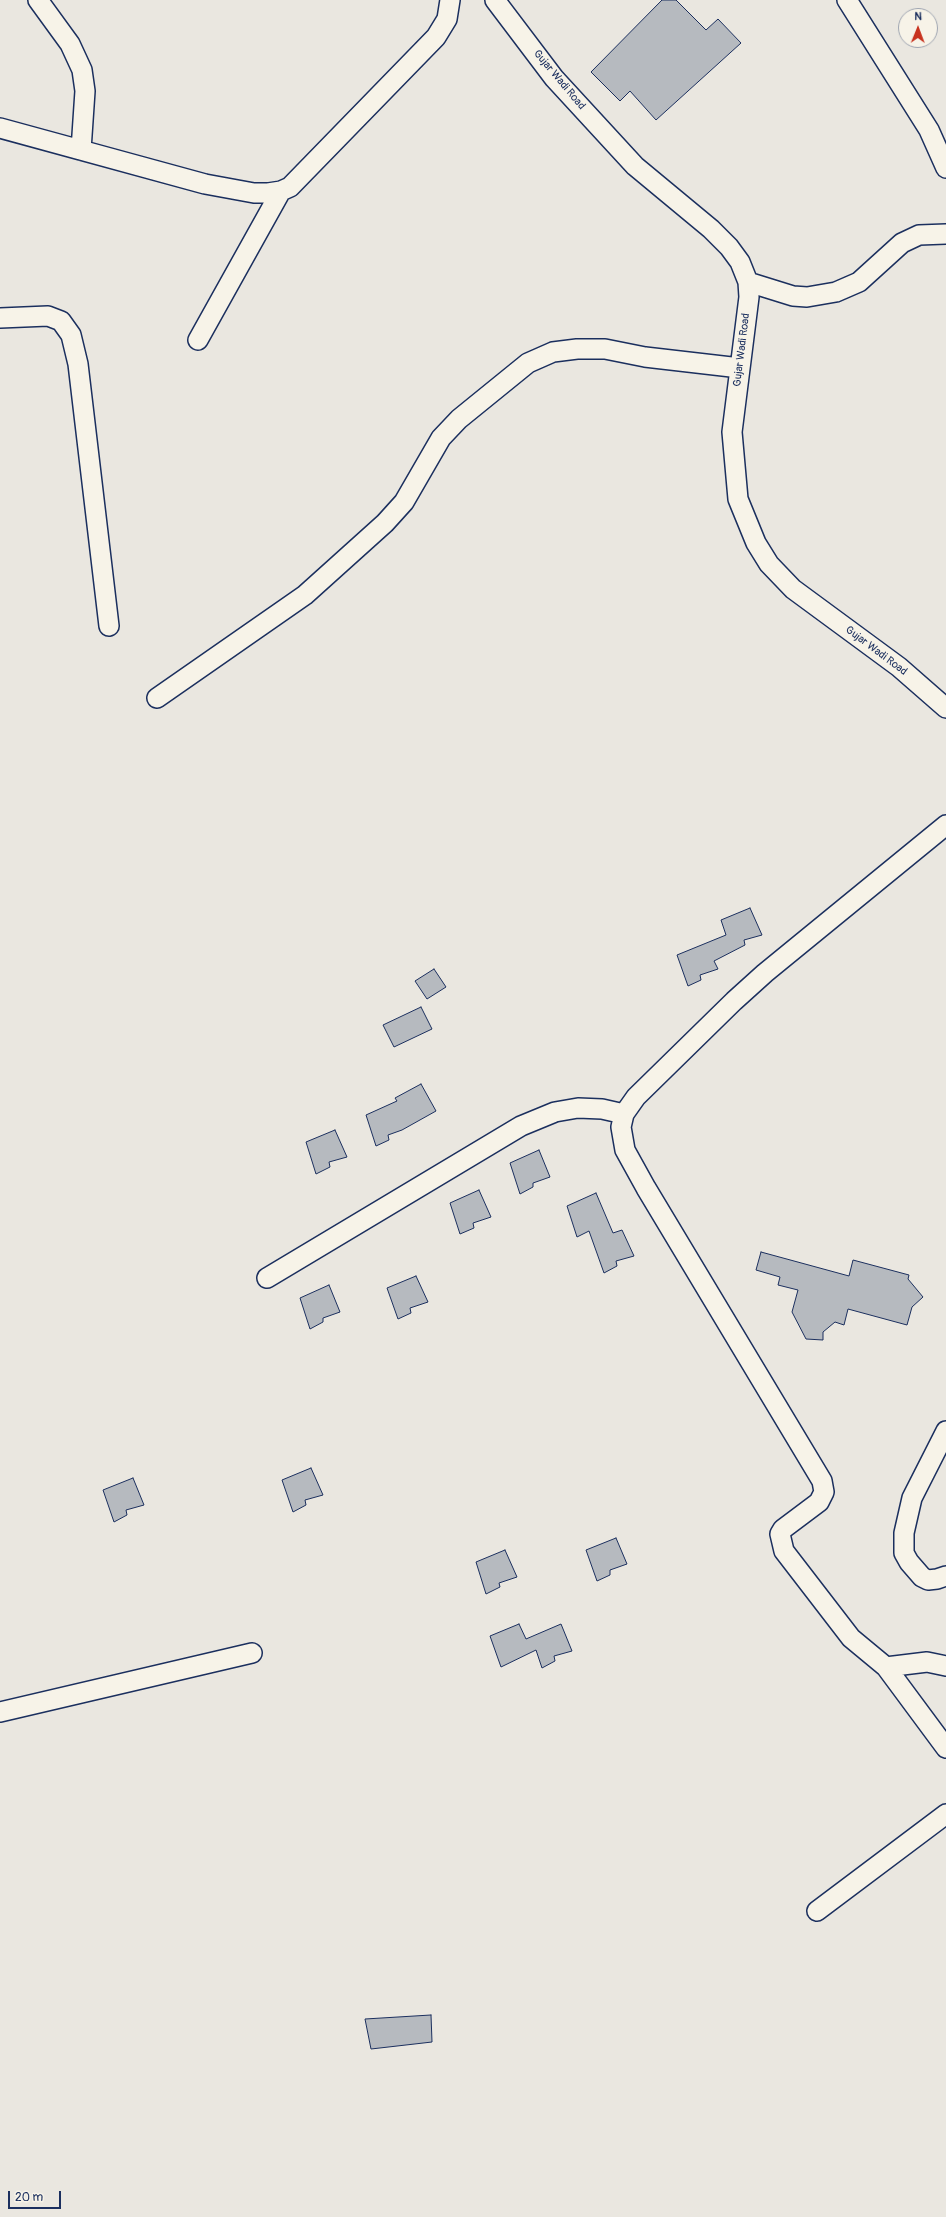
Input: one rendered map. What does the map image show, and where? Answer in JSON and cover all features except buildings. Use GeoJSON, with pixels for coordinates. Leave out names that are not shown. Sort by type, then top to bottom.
{"type":"FeatureCollection","features":[{"type":"Feature","properties":{"kind":"street"},"geometry":{"type":"LineString","coordinates":[[0,128],[212,185],[254,193],[281,191],[290,187],[436,37],[447,19],[450,0]]}},
{"type":"Feature","properties":{"kind":"street","name":"Gujar Wadi Road"},"geometry":{"type":"LineString","coordinates":[[495,0],[554,78],[635,166],[711,229],[729,247],[740,262],[748,282],[749,297],[732,432],[738,499],[756,544],[769,564],[793,589],[900,668],[946,708]]}},
{"type":"Feature","properties":{"kind":"street"},"geometry":{"type":"LineString","coordinates":[[847,0],[928,130],[946,168]]}},
{"type":"Feature","properties":{"kind":"street"},"geometry":{"type":"LineString","coordinates":[[44,3],[70,44],[82,70],[85,91],[81,150]]}},
{"type":"Feature","properties":{"kind":"street"},"geometry":{"type":"LineString","coordinates":[[198,340],[281,191]]}},
{"type":"Feature","properties":{"kind":"street"},"geometry":{"type":"LineString","coordinates":[[748,282],[793,296],[812,296],[836,292],[859,282],[902,243],[919,235],[946,234]]}},
{"type":"Feature","properties":{"kind":"street"},"geometry":{"type":"LineString","coordinates":[[0,318],[48,316],[61,321],[71,335],[78,364],[109,626]]}},
{"type":"Feature","properties":{"kind":"street"},"geometry":{"type":"LineString","coordinates":[[157,698],[305,595],[379,528],[404,502],[445,433],[485,396],[528,363],[553,352],[577,349],[598,349],[740,368]]}},
{"type":"Feature","properties":{"kind":"street"},"geometry":{"type":"LineString","coordinates":[[946,824],[765,973],[636,1097],[624,1114],[621,1127],[625,1150],[639,1176],[822,1481],[824,1492],[819,1502],[783,1528],[780,1534],[780,1539],[784,1551],[851,1638],[886,1667],[946,1748]]}},
{"type":"Feature","properties":{"kind":"street"},"geometry":{"type":"LineString","coordinates":[[267,1278],[521,1126],[555,1112],[578,1108],[602,1108],[624,1114]]}},
{"type":"Feature","properties":{"kind":"street"},"geometry":{"type":"LineString","coordinates":[[946,1431],[912,1498],[904,1533],[904,1553],[916,1572],[928,1580],[937,1580],[946,1576]]}},
{"type":"Feature","properties":{"kind":"street"},"geometry":{"type":"LineString","coordinates":[[0,1712],[252,1653]]}},
{"type":"Feature","properties":{"kind":"street"},"geometry":{"type":"LineString","coordinates":[[886,1667],[927,1662],[946,1666]]}},
{"type":"Feature","properties":{"kind":"street"},"geometry":{"type":"LineString","coordinates":[[817,1911],[946,1814]]}}]}
